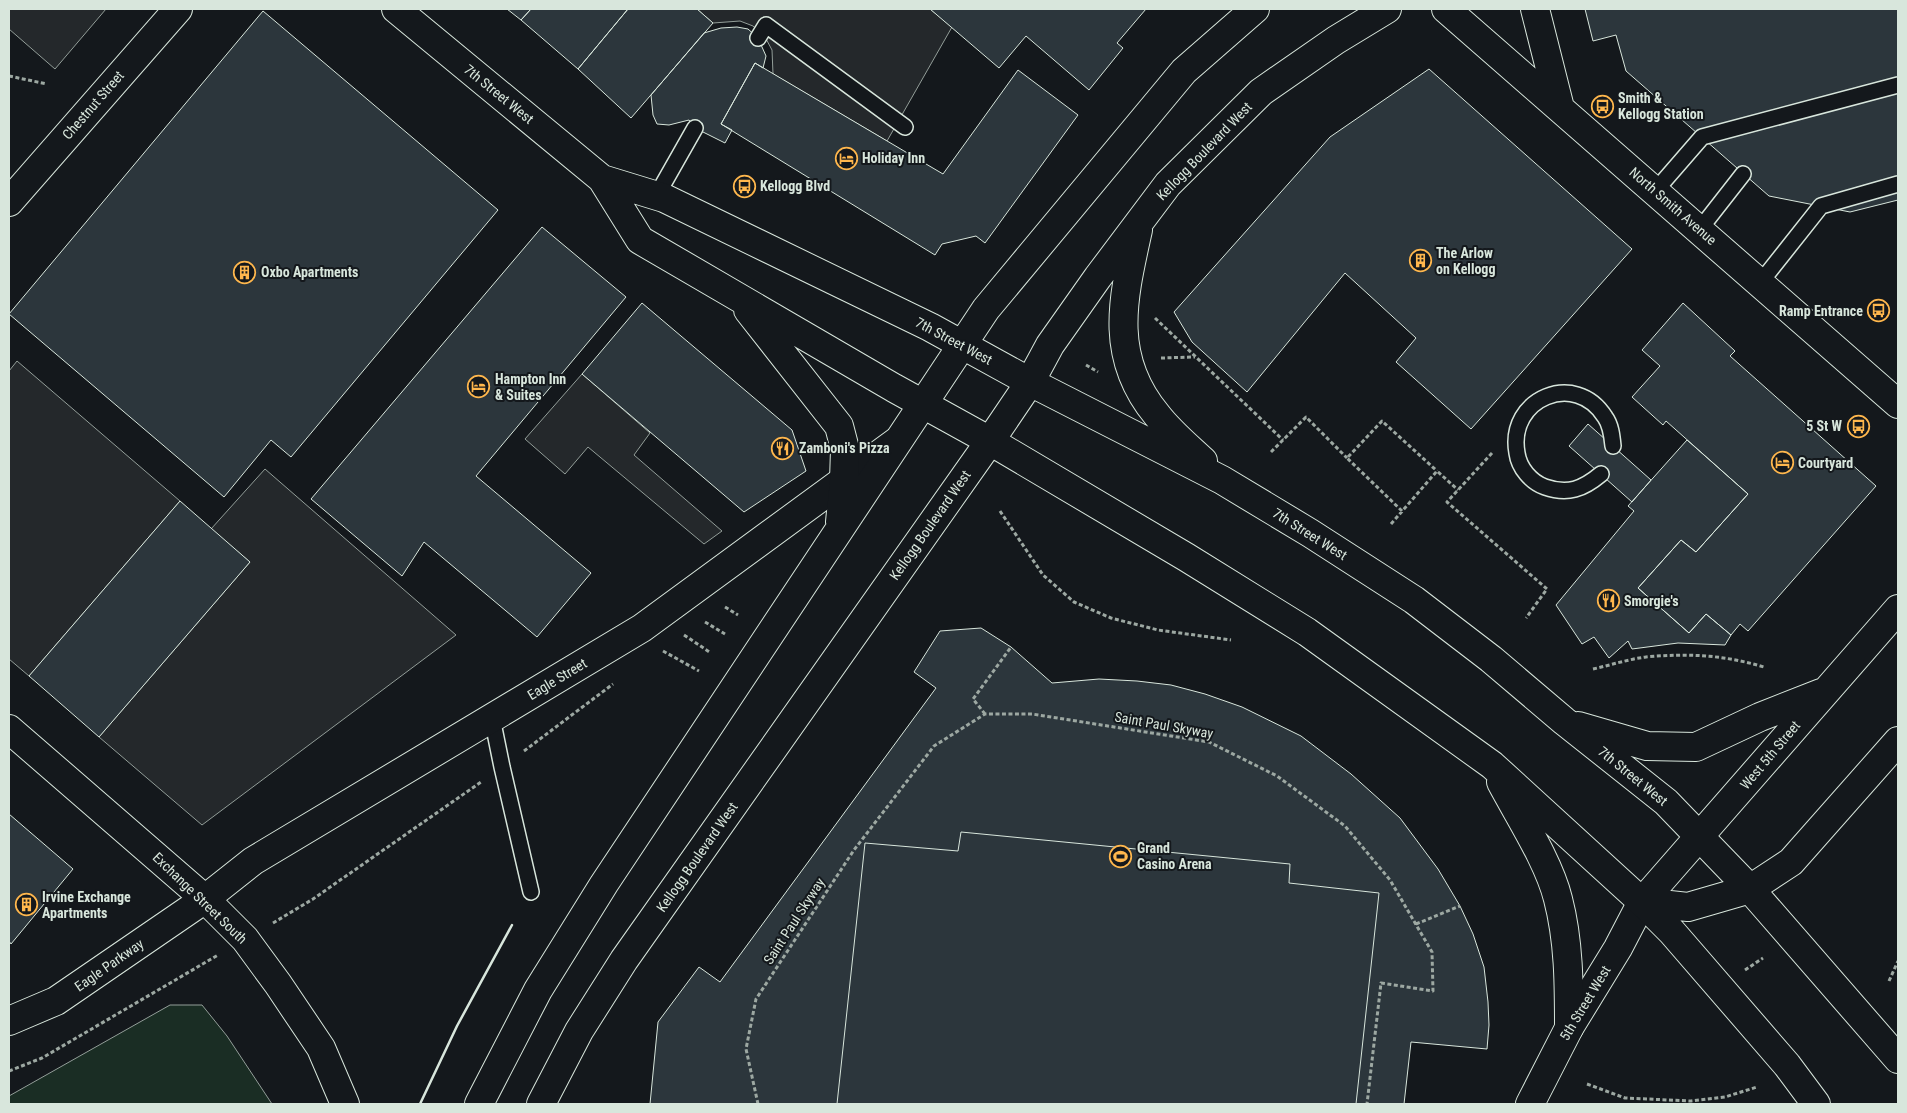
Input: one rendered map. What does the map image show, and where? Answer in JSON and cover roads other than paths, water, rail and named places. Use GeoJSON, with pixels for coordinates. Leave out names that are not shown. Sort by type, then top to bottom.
{"type":"FeatureCollection","features":[{"type":"Feature","properties":{"kind":"main road","name":"Chestnut Street"},"geometry":{"type":"LineString","coordinates":[[9,202],[178,9]]}},
{"type":"Feature","properties":{"kind":"main road","name":"7th Street West"},"geometry":{"type":"LineString","coordinates":[[396,9],[602,179],[640,240],[739,299],[990,441],[1194,562],[1307,632],[1492,765],[1642,902],[1672,932],[1768,1043],[1816,1104]]}},
{"type":"Feature","properties":{"kind":"main road"},"geometry":{"type":"LineString","coordinates":[[478,1104],[538,990],[584,917],[961,343],[986,309],[1184,71],[1255,9]]}},
{"type":"Feature","properties":{"kind":"main road","name":"Kellogg Boulevard West"},"geometry":{"type":"LineString","coordinates":[[541,1104],[579,1030],[624,960],[990,441],[1030,382],[1050,345],[1168,184],[1261,92],[1336,40],[1387,9]]}},
{"type":"Feature","properties":{"kind":"main road","name":"North Smith Avenue"},"geometry":{"type":"LineString","coordinates":[[1446,9],[1656,190],[1898,404]]}},
{"type":"Feature","properties":{"kind":"main road"},"geometry":{"type":"LineString","coordinates":[[1535,9],[1560,108]]}},
{"type":"Feature","properties":{"kind":"main road","name":"7th Street West"},"geometry":{"type":"LineString","coordinates":[[602,179],[657,196],[961,343],[1030,382],[1222,480],[1310,533],[1414,600],[1491,659],[1564,721],[1666,802],[1701,836],[1750,889],[1898,1059]]}},
{"type":"Feature","properties":{"kind":"main road"},"geometry":{"type":"LineString","coordinates":[[1140,222],[1125,288],[1122,330],[1128,363],[1136,386],[1157,415],[1222,480]]}},
{"type":"Feature","properties":{"kind":"main road"},"geometry":{"type":"LineString","coordinates":[[739,299],[839,426],[845,449],[840,527]]}},
{"type":"Feature","properties":{"kind":"main road","name":"Eagle Street"},"geometry":{"type":"LineString","coordinates":[[204,899],[253,861],[642,628],[897,441]]}},
{"type":"Feature","properties":{"kind":"main road","name":"West 5th Street"},"geometry":{"type":"LineString","coordinates":[[1642,902],[1898,609]]}},
{"type":"Feature","properties":{"kind":"main road"},"geometry":{"type":"LineString","coordinates":[[1564,721],[1646,746],[1696,747],[1760,716],[1825,692]]}},
{"type":"Feature","properties":{"kind":"main road","name":"Exchange Street South"},"geometry":{"type":"LineString","coordinates":[[9,729],[204,899],[245,939],[321,1048],[345,1104]]}},
{"type":"Feature","properties":{"kind":"main road"},"geometry":{"type":"LineString","coordinates":[[1642,902],[1688,907],[1750,889],[1791,862],[1898,742]]}},
{"type":"Feature","properties":{"kind":"main road"},"geometry":{"type":"LineString","coordinates":[[1492,765],[1543,862],[1558,897],[1564,928],[1569,974],[1569,1028]]}},
{"type":"Feature","properties":{"kind":"main road","name":"Eagle Parkway"},"geometry":{"type":"LineString","coordinates":[[9,1021],[56,1001],[204,899]]}},
{"type":"Feature","properties":{"kind":"main road","name":"5th Street West"},"geometry":{"type":"LineString","coordinates":[[1530,1104],[1569,1028],[1618,948],[1642,902]]}},
{"type":"Feature","properties":{"kind":"lane"},"geometry":{"type":"LineString","coordinates":[[758,38],[766,25],[905,127]]}},
{"type":"Feature","properties":{"kind":"lane"},"geometry":{"type":"LineString","coordinates":[[1656,190],[1702,138],[1898,85]]}},
{"type":"Feature","properties":{"kind":"lane"},"geometry":{"type":"LineString","coordinates":[[657,196],[695,128]]}},
{"type":"Feature","properties":{"kind":"lane"},"geometry":{"type":"LineString","coordinates":[[1700,229],[1743,174]]}},
{"type":"Feature","properties":{"kind":"lane"},"geometry":{"type":"LineString","coordinates":[[1760,283],[1821,206],[1898,184]]}},
{"type":"Feature","properties":{"kind":"lane"},"geometry":{"type":"LineString","coordinates":[[1601,474],[1588,485],[1572,490],[1555,491],[1540,485],[1526,474],[1518,460],[1515,444],[1517,427],[1525,412],[1538,400],[1553,394],[1568,394],[1583,397],[1596,405],[1606,417],[1611,431],[1613,446]]}},
{"type":"Feature","properties":{"kind":"lane"},"geometry":{"type":"LineString","coordinates":[[492,718],[531,892]]}},
{"type":"Feature","properties":{"kind":"place","name":"Smith & Kellogg Station"},"geometry":{"type":"Point","coordinates":[1602,106]}},
{"type":"Feature","properties":{"kind":"place","name":"Holiday Inn"},"geometry":{"type":"Point","coordinates":[846,158]}},
{"type":"Feature","properties":{"kind":"place","name":"Kellogg Blvd"},"geometry":{"type":"Point","coordinates":[744,186]}},
{"type":"Feature","properties":{"kind":"place","name":"The Arlow on Kellogg"},"geometry":{"type":"Point","coordinates":[1420,261]}},
{"type":"Feature","properties":{"kind":"place","name":"Oxbo Apartments"},"geometry":{"type":"Point","coordinates":[245,272]}},
{"type":"Feature","properties":{"kind":"place","name":"Ramp Entrance"},"geometry":{"type":"Point","coordinates":[1879,311]}},
{"type":"Feature","properties":{"kind":"place","name":"Hampton Inn & Suites"},"geometry":{"type":"Point","coordinates":[479,387]}},
{"type":"Feature","properties":{"kind":"place","name":"5 St W"},"geometry":{"type":"Point","coordinates":[1858,426]}},
{"type":"Feature","properties":{"kind":"place","name":"Zamboni's Pizza"},"geometry":{"type":"Point","coordinates":[783,448]}},
{"type":"Feature","properties":{"kind":"place","name":"Courtyard"},"geometry":{"type":"Point","coordinates":[1782,463]}},
{"type":"Feature","properties":{"kind":"place","name":"Smorgie's"},"geometry":{"type":"Point","coordinates":[1608,601]}},
{"type":"Feature","properties":{"kind":"place","name":"Grand Casino Arena"},"geometry":{"type":"Point","coordinates":[1121,856]}},
{"type":"Feature","properties":{"kind":"place","name":"Irvine Exchange Apartments"},"geometry":{"type":"Point","coordinates":[26,905]}}]}
